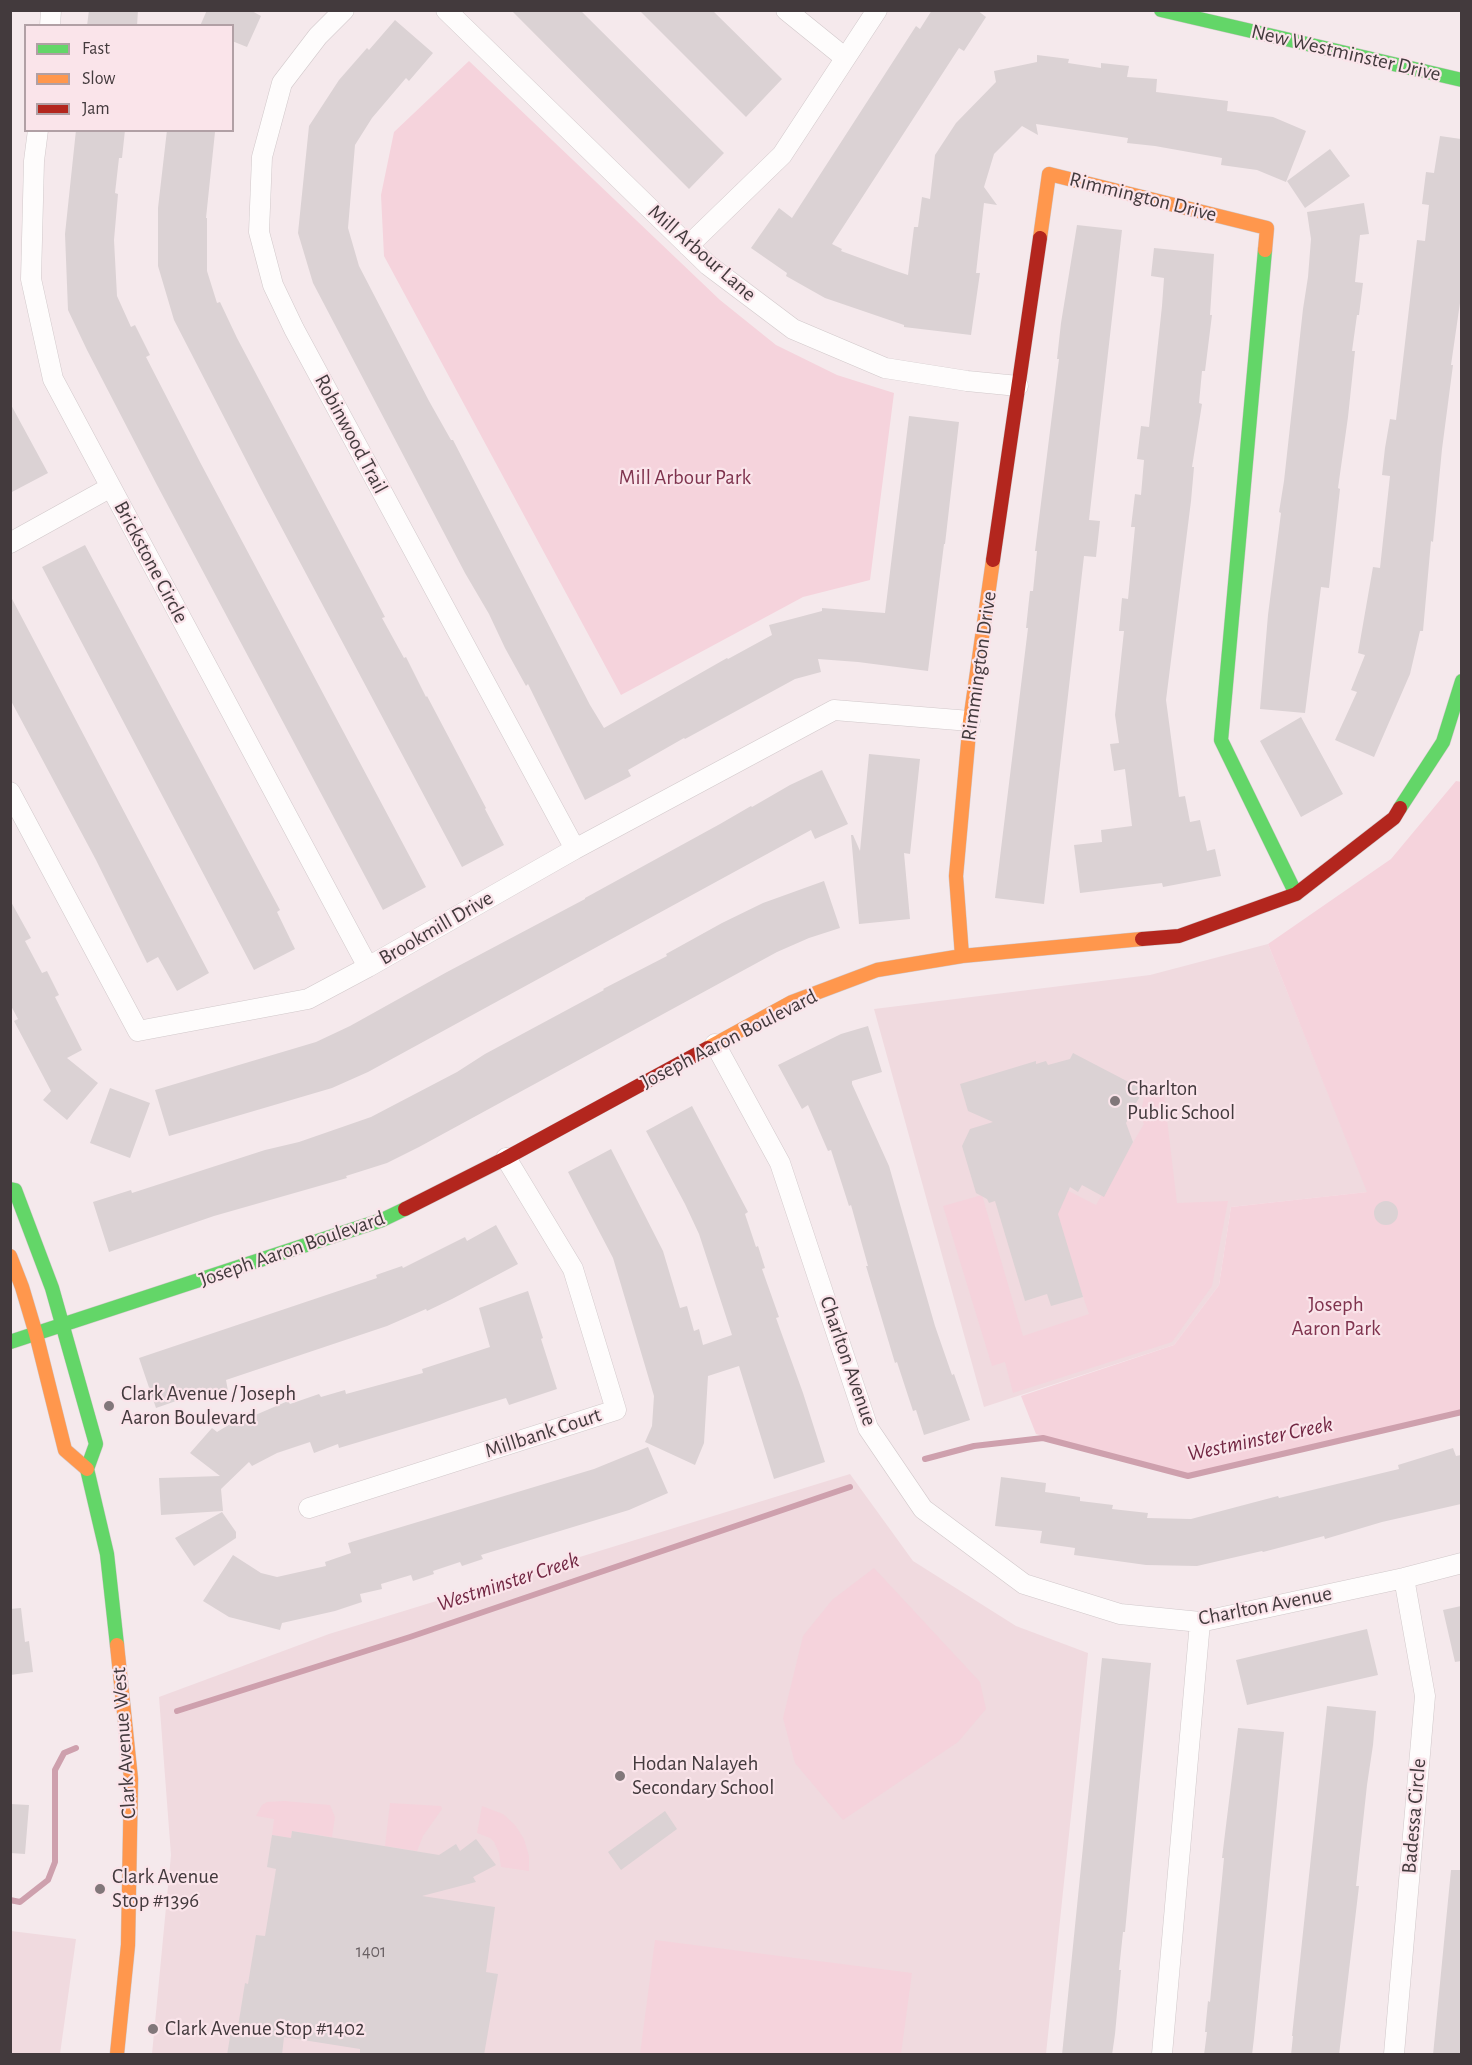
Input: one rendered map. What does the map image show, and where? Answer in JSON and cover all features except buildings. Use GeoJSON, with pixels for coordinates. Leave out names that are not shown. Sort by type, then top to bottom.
{"type":"FeatureCollection","features":[{"type":"Feature","properties":{"kind":"street","name":"Robinwood Trail"},"geometry":{"type":"LineString","coordinates":[[344,10],[318,36],[282,83],[262,157],[259,232],[267,264],[273,285],[294,329],[574,849]]}},
{"type":"Feature","properties":{"kind":"street","name":"Mill Arbour Lane"},"geometry":{"type":"LineString","coordinates":[[446,10],[708,265],[793,329],[885,368],[967,381],[1018,386]]}},
{"type":"Feature","properties":{"kind":"street"},"geometry":{"type":"LineString","coordinates":[[786,10],[844,57]]}},
{"type":"Feature","properties":{"kind":"street"},"geometry":{"type":"LineString","coordinates":[[688,246],[782,155],[844,57],[877,10]]}},
{"type":"Feature","properties":{"kind":"street","name":"New Westminster Drive"},"geometry":{"type":"LineString","coordinates":[[1161,10],[1461,80]]}},
{"type":"Feature","properties":{"kind":"street","name":"Brickstone Circle"},"geometry":{"type":"LineString","coordinates":[[38,132],[34,161],[31,279],[53,379],[368,967]]}},
{"type":"Feature","properties":{"kind":"street","name":"Rimmington Drive"},"geometry":{"type":"LineString","coordinates":[[962,956],[956,876],[970,721],[1049,174],[1267,228],[1221,740],[1296,894]]}},
{"type":"Feature","properties":{"kind":"street"},"geometry":{"type":"LineString","coordinates":[[10,543],[111,487]]}},
{"type":"Feature","properties":{"kind":"street","name":"Joseph Aaron Boulevard"},"geometry":{"type":"LineString","coordinates":[[10,1342],[382,1220],[506,1158],[792,1002],[878,970],[962,956],[1179,936],[1296,894],[1394,818],[1452,744],[1461,681]]}},
{"type":"Feature","properties":{"kind":"street","name":"Brookmill Drive"},"geometry":{"type":"LineString","coordinates":[[10,792],[138,1031],[308,999],[574,849],[834,710],[970,721]]}},
{"type":"Feature","properties":{"kind":"street","name":"Charlton Avenue"},"geometry":{"type":"LineString","coordinates":[[715,1044],[780,1163],[868,1428],[923,1509],[1024,1584],[1120,1614],[1200,1622],[1404,1578],[1461,1563]]}},
{"type":"Feature","properties":{"kind":"street","name":"Millbank Court"},"geometry":{"type":"LineString","coordinates":[[309,1509],[616,1410],[573,1269],[506,1158]]}},
{"type":"Feature","properties":{"kind":"street","name":"Clark Avenue West"},"geometry":{"type":"LineString","coordinates":[[10,1189],[15,1190],[52,1288],[96,1444],[87,1469],[106,1554],[131,1779],[129,1940],[117,2055]]}},
{"type":"Feature","properties":{"kind":"street"},"geometry":{"type":"LineString","coordinates":[[10,1256],[36,1334],[65,1450],[87,1469]]}},
{"type":"Feature","properties":{"kind":"street","name":"Badessa Circle"},"geometry":{"type":"LineString","coordinates":[[1394,2055],[1425,1696],[1404,1578]]}},
{"type":"Feature","properties":{"kind":"street"},"geometry":{"type":"LineString","coordinates":[[1162,2055],[1200,1622]]}},
{"type":"Feature","properties":{"kind":"shaded area","name":"Charlton Public School"},"geometry":{"type":"Polygon","coordinates":[[[1268,944],[1368,1192],[1231,1207],[1219,1285],[1174,1345],[984,1407],[874,1009],[1150,975],[1268,944]]]}},
{"type":"Feature","properties":{"kind":"shaded area","name":"Hodan Nalayeh Secondary School"},"geometry":{"type":"Polygon","coordinates":[[[850,1474],[913,1561],[1016,1626],[1088,1653],[1046,2054],[152,2054],[171,1855],[159,1697],[329,1634],[850,1474]]]}},
{"type":"Feature","properties":{"kind":"shaded area"},"geometry":{"type":"Polygon","coordinates":[[[11,1931],[76,1939],[60,2054],[11,2054],[11,1931]]]}},
{"type":"Feature","properties":{"kind":"green space","name":"Mill Arbour Park"},"geometry":{"type":"Polygon","coordinates":[[[469,61],[720,300],[776,345],[837,375],[894,393],[870,580],[803,597],[621,695],[384,256],[381,195],[394,132],[469,61]]]}},
{"type":"Feature","properties":{"kind":"green space","name":"Joseph Aaron Park"},"geometry":{"type":"Polygon","coordinates":[[[1456,781],[1462,782],[1461,1410],[1182,1477],[1036,1434],[1021,1396],[1174,1345],[1219,1285],[1231,1207],[1367,1192],[1268,944],[1391,859],[1456,781]]]}},
{"type":"Feature","properties":{"kind":"green space"},"geometry":{"type":"Polygon","coordinates":[[[1157,1092],[1164,1094],[1177,1203],[1228,1201],[1212,1286],[1172,1342],[1013,1393],[1005,1362],[992,1366],[943,1206],[982,1195],[1023,1336],[1089,1314],[1048,1193],[1057,1185],[1096,1205],[1144,1124],[1140,1115],[1145,1094],[1157,1092]]]}},
{"type":"Feature","properties":{"kind":"green space"},"geometry":{"type":"Polygon","coordinates":[[[874,1568],[980,1682],[986,1709],[958,1742],[843,1820],[795,1763],[783,1718],[803,1636],[832,1600],[874,1568]]]}},
{"type":"Feature","properties":{"kind":"green space"},"geometry":{"type":"Polygon","coordinates":[[[284,1801],[330,1805],[335,1817],[332,1837],[292,1831],[291,1838],[272,1835],[274,1819],[256,1816],[262,1805],[267,1802],[284,1801]]]}},
{"type":"Feature","properties":{"kind":"green space"},"geometry":{"type":"Polygon","coordinates":[[[390,1803],[441,1806],[442,1809],[423,1836],[417,1851],[385,1846],[390,1803]]]}},
{"type":"Feature","properties":{"kind":"green space"},"geometry":{"type":"Polygon","coordinates":[[[482,1806],[503,1814],[515,1825],[524,1839],[529,1856],[529,1871],[501,1867],[499,1853],[494,1842],[477,1833],[482,1806]]]}},
{"type":"Feature","properties":{"kind":"green space"},"geometry":{"type":"Polygon","coordinates":[[[655,1940],[912,1973],[901,2054],[640,2054],[655,1940]]]}},
{"type":"Feature","properties":{"kind":"waterway","name":"Westminster Creek"},"geometry":{"type":"LineString","coordinates":[[925,1459],[974,1446],[1043,1438],[1188,1476],[1462,1412]]}},
{"type":"Feature","properties":{"kind":"waterway","name":"Westminster Creek"},"geometry":{"type":"LineString","coordinates":[[177,1711],[410,1637],[850,1487]]}},
{"type":"Feature","properties":{"kind":"waterway","name":"Westminster Creek"},"geometry":{"type":"LineString","coordinates":[[10,1900],[20,1902],[48,1880],[55,1862],[55,1770],[64,1753],[76,1748]]}},
{"type":"Feature","properties":{"kind":"traffic: fast"},"geometry":{"type":"LineString","coordinates":[[1161,10],[1462,80]]}},
{"type":"Feature","properties":{"kind":"traffic: fast"},"geometry":{"type":"LineString","coordinates":[[1265,250],[1221,740],[1296,894]]}},
{"type":"Feature","properties":{"kind":"traffic: fast"},"geometry":{"type":"LineString","coordinates":[[1400,808],[1443,742],[1462,681]]}},
{"type":"Feature","properties":{"kind":"traffic: fast"},"geometry":{"type":"LineString","coordinates":[[10,1189],[15,1190],[52,1288],[96,1444],[87,1469],[107,1554],[117,1645]]}},
{"type":"Feature","properties":{"kind":"traffic: fast"},"geometry":{"type":"LineString","coordinates":[[10,1342],[382,1220],[405,1209]]}},
{"type":"Feature","properties":{"kind":"traffic: slow"},"geometry":{"type":"LineString","coordinates":[[1040,238],[1049,174],[1267,228],[1265,250]]}},
{"type":"Feature","properties":{"kind":"traffic: slow"},"geometry":{"type":"LineString","coordinates":[[962,956],[956,876],[970,721],[993,560]]}},
{"type":"Feature","properties":{"kind":"traffic: slow"},"geometry":{"type":"LineString","coordinates":[[708,1048],[792,1002],[877,970],[962,956],[1142,939]]}},
{"type":"Feature","properties":{"kind":"traffic: slow"},"geometry":{"type":"LineString","coordinates":[[10,1256],[36,1334],[65,1450],[87,1469]]}},
{"type":"Feature","properties":{"kind":"traffic: slow"},"geometry":{"type":"LineString","coordinates":[[117,1645],[131,1779],[128,1945],[117,2054]]}},
{"type":"Feature","properties":{"kind":"traffic: jam"},"geometry":{"type":"LineString","coordinates":[[993,560],[1040,238]]}},
{"type":"Feature","properties":{"kind":"traffic: jam"},"geometry":{"type":"LineString","coordinates":[[1142,939],[1179,936],[1296,894],[1394,818],[1400,808]]}},
{"type":"Feature","properties":{"kind":"traffic: jam"},"geometry":{"type":"LineString","coordinates":[[405,1209],[506,1158],[708,1048]]}},
{"type":"Feature","properties":{"kind":"place","name":"Charlton Public School"},"geometry":{"type":"Point","coordinates":[1115,1101]}},
{"type":"Feature","properties":{"kind":"place","name":"Clark Avenue / Joseph Aaron Boulevard"},"geometry":{"type":"Point","coordinates":[109,1406]}},
{"type":"Feature","properties":{"kind":"place","name":"Hodan Nalayeh Secondary School"},"geometry":{"type":"Point","coordinates":[620,1776]}},
{"type":"Feature","properties":{"kind":"place","name":"Clark Avenue Stop #1396"},"geometry":{"type":"Point","coordinates":[100,1889]}},
{"type":"Feature","properties":{"kind":"place","name":"Clark Avenue Stop #1402"},"geometry":{"type":"Point","coordinates":[153,2029]}}]}
